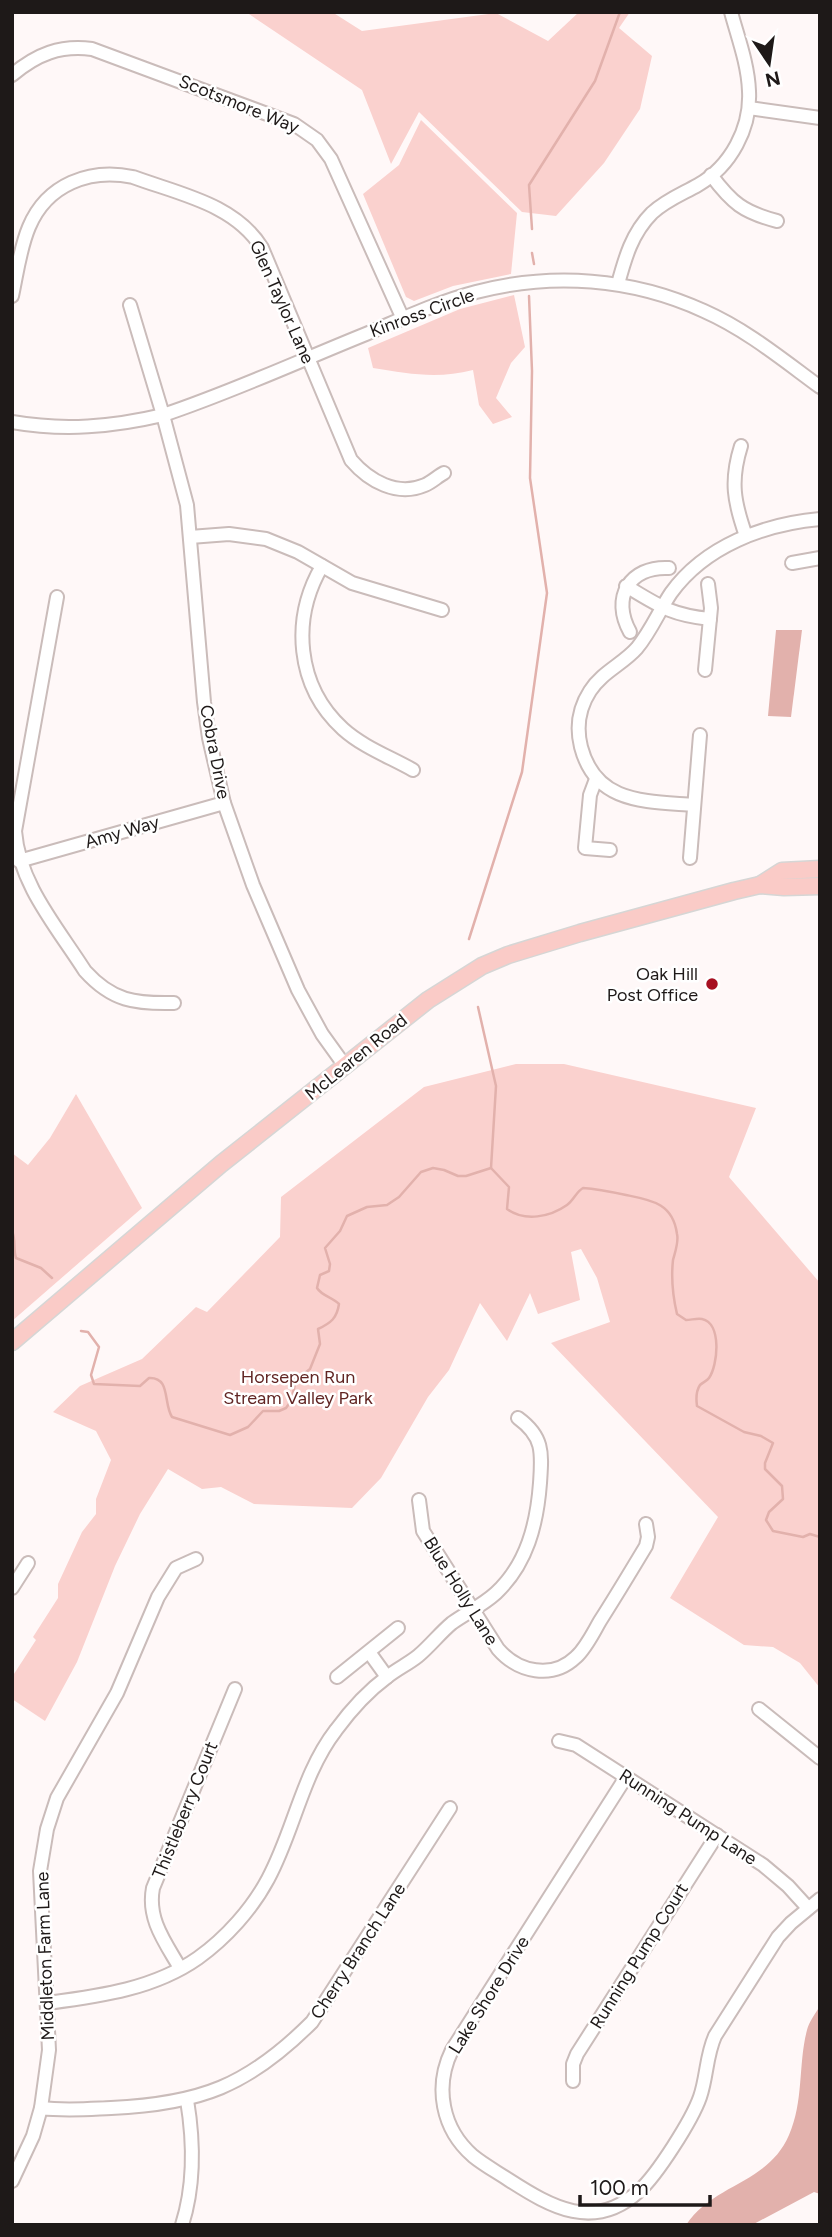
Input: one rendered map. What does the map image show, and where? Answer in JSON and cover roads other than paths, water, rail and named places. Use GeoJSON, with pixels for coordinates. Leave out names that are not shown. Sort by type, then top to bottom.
{"type":"FeatureCollection","features":[{"type":"Feature","properties":{"kind":"main road","name":"McLearen Road"},"geometry":{"type":"LineString","coordinates":[[12,1342],[188,1190],[428,1000],[495,961],[580,933],[761,885],[782,871],[820,869]]}},
{"type":"Feature","properties":{"kind":"main road","name":"McLearen Road"},"geometry":{"type":"LineString","coordinates":[[761,885],[820,886]]}},
{"type":"Feature","properties":{"kind":"street"},"geometry":{"type":"LineString","coordinates":[[618,284],[633,239],[651,214],[675,196],[711,176],[727,159],[740,139],[749,108],[748,78],[731,12]]}},
{"type":"Feature","properties":{"kind":"street","name":"Scotsmore Way"},"geometry":{"type":"LineString","coordinates":[[12,75],[26,63],[51,51],[78,47],[92,49],[271,114],[306,131],[317,140],[331,159],[403,319]]}},
{"type":"Feature","properties":{"kind":"street"},"geometry":{"type":"LineString","coordinates":[[749,108],[820,118]]}},
{"type":"Feature","properties":{"kind":"street","name":"Glen Taylor Lane"},"geometry":{"type":"LineString","coordinates":[[12,296],[28,229],[36,214],[54,193],[71,181],[106,173],[132,177],[223,210],[245,226],[262,248],[345,450],[359,470],[380,483],[404,489],[423,486],[444,472]]}},
{"type":"Feature","properties":{"kind":"street"},"geometry":{"type":"LineString","coordinates":[[711,176],[736,204],[756,215],[777,221]]}},
{"type":"Feature","properties":{"kind":"street","name":"Kinross Circle"},"geometry":{"type":"LineString","coordinates":[[12,422],[86,427],[122,424],[163,415],[451,300],[510,285],[556,281],[618,284],[659,294],[706,312],[749,336],[819,386]]}},
{"type":"Feature","properties":{"kind":"street","name":"Cobra Drive"},"geometry":{"type":"LineString","coordinates":[[130,305],[183,481],[204,702],[224,803],[253,885],[298,990],[321,1034],[345,1066]]}},
{"type":"Feature","properties":{"kind":"street"},"geometry":{"type":"LineString","coordinates":[[741,446],[734,467],[734,491],[737,512],[746,536]]}},
{"type":"Feature","properties":{"kind":"street"},"geometry":{"type":"LineString","coordinates":[[694,805],[627,797],[596,779],[586,762],[580,741],[580,710],[596,682],[639,646],[662,608],[689,573],[714,554],[746,536],[779,525],[820,519]]}},
{"type":"Feature","properties":{"kind":"street"},"geometry":{"type":"LineString","coordinates":[[190,537],[229,534],[266,539],[299,552],[345,580],[373,591],[442,610]]}},
{"type":"Feature","properties":{"kind":"street"},"geometry":{"type":"LineString","coordinates":[[792,563],[820,558]]}},
{"type":"Feature","properties":{"kind":"street"},"geometry":{"type":"LineString","coordinates":[[322,566],[308,594],[302,626],[304,660],[315,691],[322,704],[344,729],[364,744],[413,770]]}},
{"type":"Feature","properties":{"kind":"street"},"geometry":{"type":"LineString","coordinates":[[630,632],[621,606],[626,586],[639,574],[668,568]]}},
{"type":"Feature","properties":{"kind":"street"},"geometry":{"type":"LineString","coordinates":[[705,670],[711,600],[708,584]]}},
{"type":"Feature","properties":{"kind":"street"},"geometry":{"type":"LineString","coordinates":[[626,586],[662,608],[682,616],[710,619]]}},
{"type":"Feature","properties":{"kind":"street"},"geometry":{"type":"LineString","coordinates":[[57,597],[15,831],[19,861],[36,895],[85,971],[95,981],[106,990],[131,1001],[145,1004],[174,1003]]}},
{"type":"Feature","properties":{"kind":"street"},"geometry":{"type":"LineString","coordinates":[[690,858],[699,736]]}},
{"type":"Feature","properties":{"kind":"street"},"geometry":{"type":"LineString","coordinates":[[596,779],[590,795],[585,848],[610,850]]}},
{"type":"Feature","properties":{"kind":"street","name":"Amy Way"},"geometry":{"type":"LineString","coordinates":[[19,861],[224,803]]}},
{"type":"Feature","properties":{"kind":"street"},"geometry":{"type":"LineString","coordinates":[[48,2003],[99,1997],[135,1988],[180,1968],[198,1958],[230,1930],[252,1905],[268,1878],[309,1777],[335,1732],[360,1701],[387,1677],[418,1656],[451,1624],[501,1587],[516,1566],[533,1534],[538,1511],[541,1459],[539,1441],[530,1427],[518,1418]]}},
{"type":"Feature","properties":{"kind":"street","name":"Blue Holly Lane"},"geometry":{"type":"LineString","coordinates":[[419,1500],[423,1531],[498,1649],[511,1662],[531,1670],[561,1667],[581,1652],[646,1546],[646,1524]]}},
{"type":"Feature","properties":{"kind":"street","name":"Middleton Farm Lane"},"geometry":{"type":"LineString","coordinates":[[12,2181],[33,2136],[41,2108],[49,2050],[40,1871],[47,1829],[57,1798],[117,1693],[159,1597],[176,1568],[196,1559]]}},
{"type":"Feature","properties":{"kind":"street"},"geometry":{"type":"LineString","coordinates":[[12,1588],[28,1563]]}},
{"type":"Feature","properties":{"kind":"street"},"geometry":{"type":"LineString","coordinates":[[337,1677],[398,1628]]}},
{"type":"Feature","properties":{"kind":"street"},"geometry":{"type":"LineString","coordinates":[[369,1652],[387,1677]]}},
{"type":"Feature","properties":{"kind":"street","name":"Thistleberry Court"},"geometry":{"type":"LineString","coordinates":[[180,1968],[158,1930],[150,1902],[153,1888],[234,1689]]}},
{"type":"Feature","properties":{"kind":"street"},"geometry":{"type":"LineString","coordinates":[[759,1709],[820,1758]]}},
{"type":"Feature","properties":{"kind":"street","name":"Running Pump Lane"},"geometry":{"type":"LineString","coordinates":[[559,1741],[576,1745],[773,1872],[807,1908]]}},
{"type":"Feature","properties":{"kind":"street","name":"Lake Shore Drive"},"geometry":{"type":"LineString","coordinates":[[626,1777],[449,2057],[442,2083],[445,2114],[456,2137],[475,2158],[544,2202],[560,2209],[574,2211],[601,2210],[631,2197],[652,2177],[696,2107],[715,2036],[778,1937],[820,1899]]}},
{"type":"Feature","properties":{"kind":"street","name":"Cherry Branch Lane"},"geometry":{"type":"LineString","coordinates":[[41,2108],[58,2110],[150,2106],[187,2100],[221,2089],[257,2070],[286,2048],[312,2022],[450,1808]]}},
{"type":"Feature","properties":{"kind":"street","name":"Running Pump Court"},"geometry":{"type":"LineString","coordinates":[[573,2081],[577,2054],[717,1835]]}},
{"type":"Feature","properties":{"kind":"street"},"geometry":{"type":"LineString","coordinates":[[182,2225],[192,2178],[193,2151],[187,2100]]}},
{"type":"Feature","properties":{"kind":"waterway"},"geometry":{"type":"LineString","coordinates":[[532,229],[529,185],[595,81],[620,12]]}},
{"type":"Feature","properties":{"kind":"waterway"},"geometry":{"type":"LineString","coordinates":[[532,253],[534,264]]}},
{"type":"Feature","properties":{"kind":"waterway"},"geometry":{"type":"LineString","coordinates":[[469,939],[522,772],[547,593],[530,478],[532,371],[529,296]]}},
{"type":"Feature","properties":{"kind":"waterway"},"geometry":{"type":"LineString","coordinates":[[478,1007],[496,1086],[491,1168]]}},
{"type":"Feature","properties":{"kind":"waterway"},"geometry":{"type":"LineString","coordinates":[[81,1331],[88,1332],[99,1347],[91,1375],[94,1384],[140,1386],[149,1378],[156,1379],[164,1386],[172,1417],[230,1435],[248,1427],[263,1411],[286,1408],[291,1401],[296,1380],[310,1369],[320,1344],[318,1329],[333,1320],[339,1304],[317,1288],[320,1275],[329,1271],[330,1264],[325,1248],[340,1231],[347,1216],[367,1207],[387,1205],[399,1197],[421,1172],[433,1168],[466,1176],[491,1168],[509,1187],[507,1209],[529,1217],[560,1209],[583,1188],[652,1201],[666,1209],[675,1224],[678,1240],[672,1281],[677,1314],[686,1320],[700,1319],[708,1322],[715,1336],[715,1364],[709,1378],[699,1387],[697,1406],[744,1432],[761,1436],[773,1443],[765,1469],[782,1486],[783,1499],[769,1512],[766,1520],[773,1531],[803,1537],[810,1534],[820,1537]]}},
{"type":"Feature","properties":{"kind":"waterway"},"geometry":{"type":"LineString","coordinates":[[12,1231],[16,1258],[41,1268],[52,1278]]}},
{"type":"Feature","properties":{"kind":"place","name":"Oak Hill Post Office"},"geometry":{"type":"Point","coordinates":[712,984]}},
{"type":"Feature","properties":{"kind":"park label","name":"Horsepen Run Stream Valley Park"},"geometry":{"type":"Point","coordinates":[298,1387]}}]}
